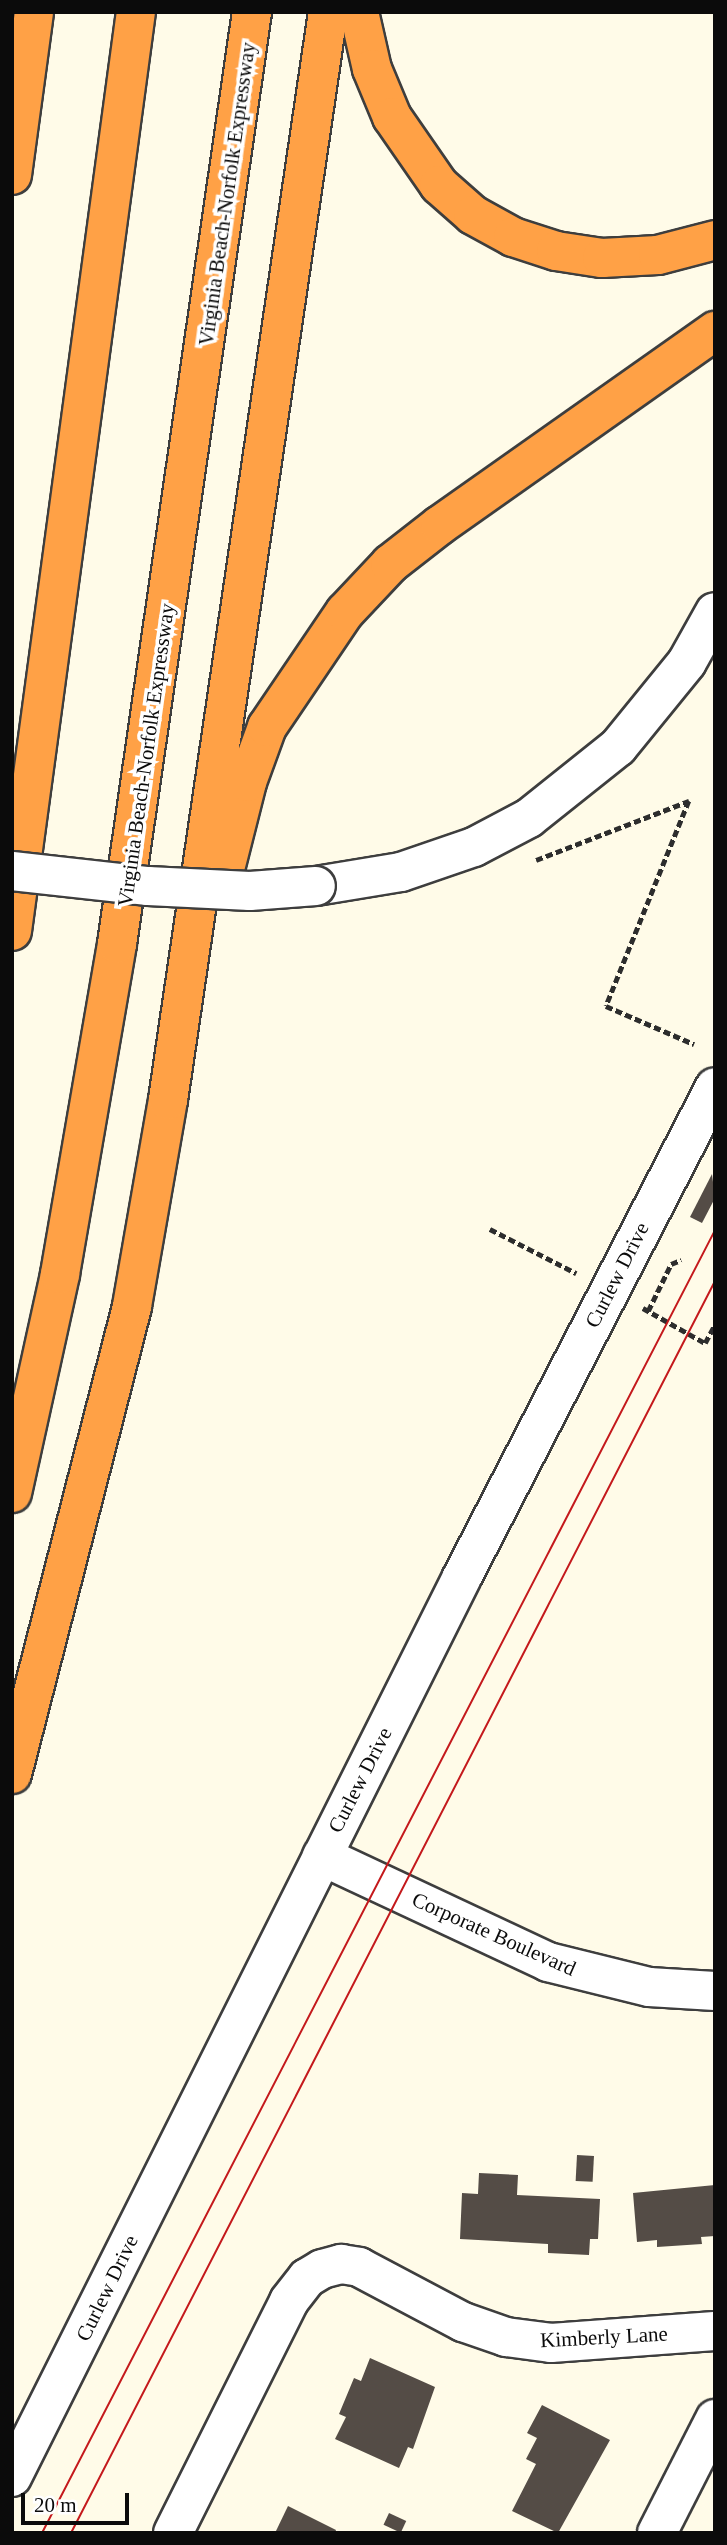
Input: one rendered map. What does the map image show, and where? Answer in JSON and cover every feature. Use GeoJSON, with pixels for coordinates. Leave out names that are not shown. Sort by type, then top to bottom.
{"type":"FeatureCollection","features":[{"type":"Feature","properties":{"kind":"highway"},"geometry":{"type":"LineString","coordinates":[[12,175],[34,12]]}},
{"type":"Feature","properties":{"kind":"highway"},"geometry":{"type":"LineString","coordinates":[[12,932],[136,12]]}},
{"type":"Feature","properties":{"kind":"highway","name":"Virginia Beach-Norfolk Expressway"},"geometry":{"type":"LineString","coordinates":[[12,1493],[60,1274],[117,944],[252,12]]}},
{"type":"Feature","properties":{"kind":"highway"},"geometry":{"type":"LineString","coordinates":[[12,1774],[132,1306],[168,1100],[328,12]]}},
{"type":"Feature","properties":{"kind":"highway"},"geometry":{"type":"LineString","coordinates":[[359,12],[372,69],[392,117],[439,185],[473,215],[545,248],[602,258],[658,255],[715,240]]}},
{"type":"Feature","properties":{"kind":"highway"},"geometry":{"type":"LineString","coordinates":[[168,1100],[247,782],[267,727],[306,666],[345,612],[390,564],[715,331]]}},
{"type":"Feature","properties":{"kind":"street"},"geometry":{"type":"LineString","coordinates":[[12,871],[148,886],[250,891],[316,886],[401,872],[474,847],[529,818],[579,782],[627,737],[687,662],[715,612]]}},
{"type":"Feature","properties":{"kind":"street","name":"Curlew Drive"},"geometry":{"type":"LineString","coordinates":[[12,2477],[321,1856],[715,1087]]}},
{"type":"Feature","properties":{"kind":"street","name":"Corporate Boulevard"},"geometry":{"type":"LineString","coordinates":[[321,1856],[548,1962],[649,1987],[715,1991]]}},
{"type":"Feature","properties":{"kind":"street","name":"Kimberly Lane"},"geometry":{"type":"LineString","coordinates":[[173,2533],[289,2301],[307,2278],[341,2264],[359,2267],[463,2322],[506,2337],[551,2343],[715,2331]]}},
{"type":"Feature","properties":{"kind":"street"},"geometry":{"type":"LineString","coordinates":[[657,2533],[715,2419]]}},
{"type":"Feature","properties":{"kind":"path"},"geometry":{"type":"LineString","coordinates":[[523,865],[689,801],[606,1006],[694,1044]]}},
{"type":"Feature","properties":{"kind":"path"},"geometry":{"type":"LineString","coordinates":[[490,1229],[576,1273]]}},
{"type":"Feature","properties":{"kind":"path"},"geometry":{"type":"LineString","coordinates":[[648,1311],[671,1264],[681,1260]]}},
{"type":"Feature","properties":{"kind":"path"},"geometry":{"type":"LineString","coordinates":[[638,1305],[705,1343],[715,1324]]}},
{"type":"Feature","properties":{"kind":"building"},"geometry":{"type":"Polygon","coordinates":[[[712,1174],[715,1198],[702,1223],[690,1217],[712,1174]]]}},
{"type":"Feature","properties":{"kind":"building"},"geometry":{"type":"Polygon","coordinates":[[[577,2155],[594,2156],[593,2182],[576,2181],[577,2155]]]}},
{"type":"Feature","properties":{"kind":"building"},"geometry":{"type":"Polygon","coordinates":[[[479,2173],[518,2175],[517,2195],[600,2199],[598,2239],[590,2239],[589,2255],[548,2253],[548,2244],[460,2239],[462,2193],[478,2194],[479,2173]]]}},
{"type":"Feature","properties":{"kind":"building"},"geometry":{"type":"Polygon","coordinates":[[[715,2185],[715,2236],[701,2237],[702,2244],[657,2247],[657,2240],[637,2242],[633,2193],[715,2185]]]}},
{"type":"Feature","properties":{"kind":"building"},"geometry":{"type":"Polygon","coordinates":[[[370,2358],[435,2387],[413,2449],[408,2447],[399,2468],[335,2439],[346,2417],[339,2414],[354,2378],[361,2381],[370,2358]]]}},
{"type":"Feature","properties":{"kind":"building"},"geometry":{"type":"Polygon","coordinates":[[[542,2405],[610,2440],[558,2533],[512,2511],[536,2464],[526,2459],[537,2438],[527,2433],[542,2405]]]}},
{"type":"Feature","properties":{"kind":"building"},"geometry":{"type":"Polygon","coordinates":[[[288,2506],[336,2530],[335,2533],[275,2533],[288,2506]]]}},
{"type":"Feature","properties":{"kind":"building"},"geometry":{"type":"Polygon","coordinates":[[[389,2513],[406,2521],[401,2533],[384,2525],[389,2513]]]}},
{"type":"Feature","properties":{"kind":"tram line"},"geometry":{"type":"LineString","coordinates":[[42,2533],[715,1230]]}},
{"type":"Feature","properties":{"kind":"tram line"},"geometry":{"type":"LineString","coordinates":[[71,2533],[715,1281]]}}]}
